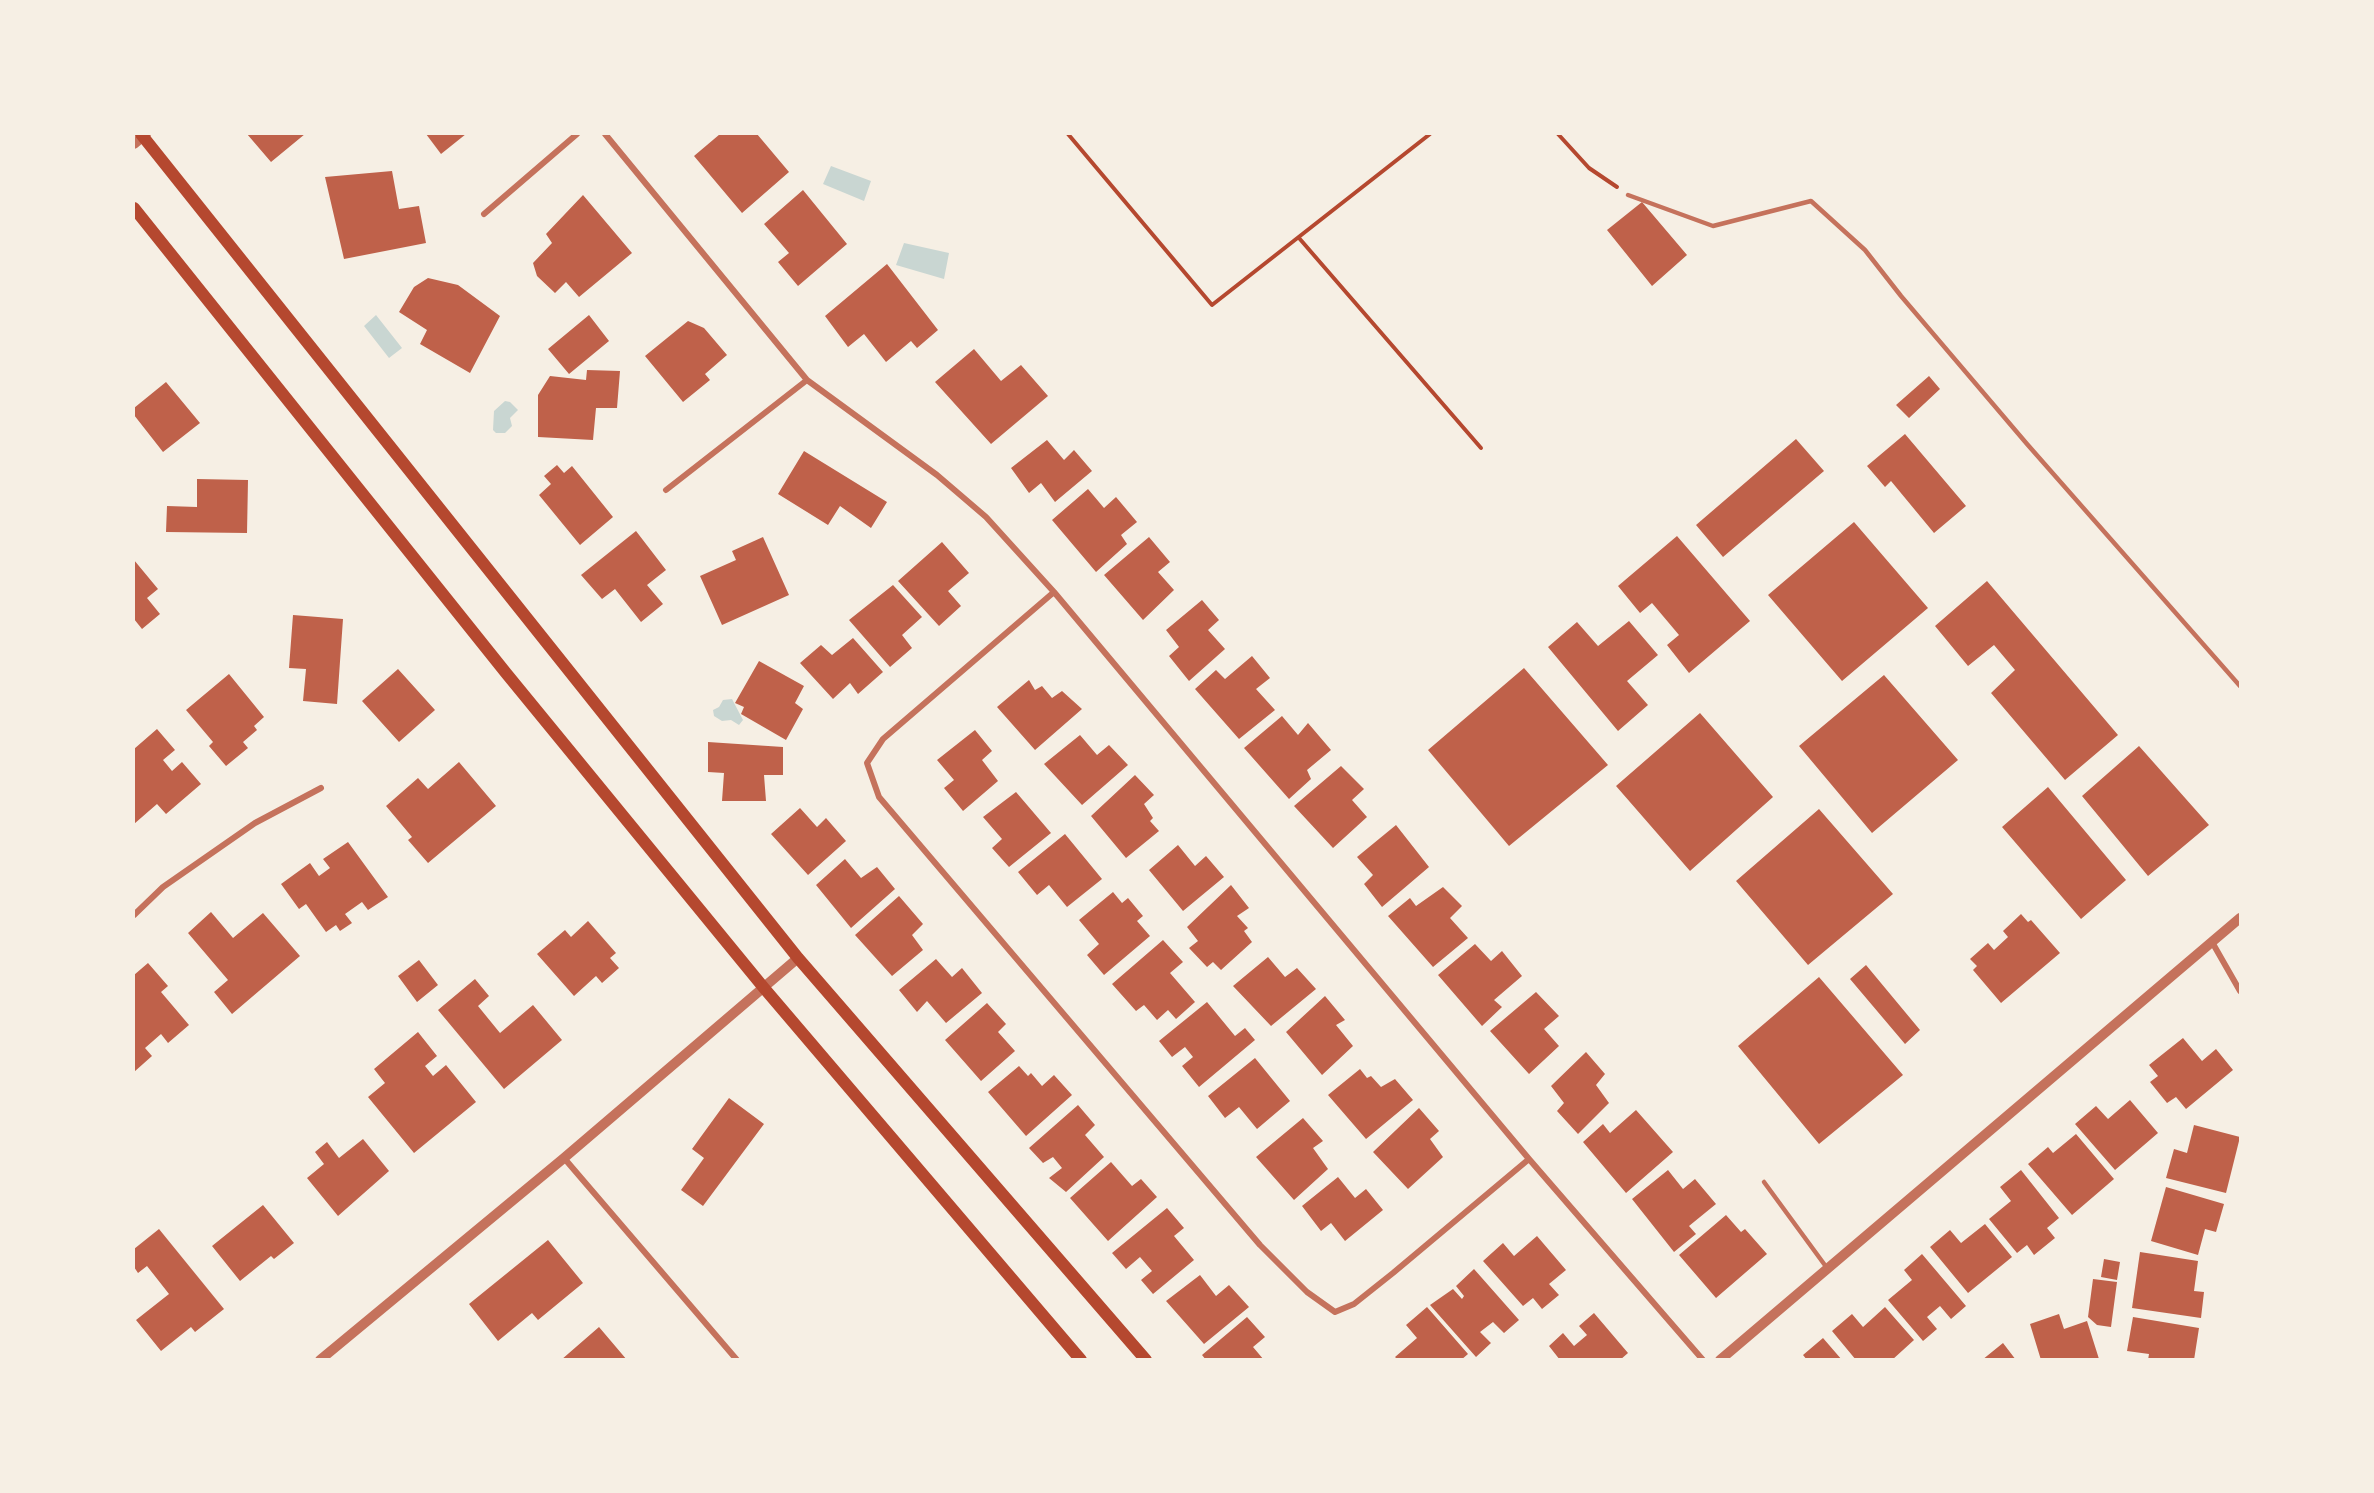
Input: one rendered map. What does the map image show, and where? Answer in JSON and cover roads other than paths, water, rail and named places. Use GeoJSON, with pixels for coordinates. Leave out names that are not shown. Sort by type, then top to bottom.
{"type":"FeatureCollection","features":[{"type":"Feature","properties":{"kind":"main road"},"geometry":{"type":"LineString","coordinates":[[141,137],[798,958],[1146,1359]]}},
{"type":"Feature","properties":{"kind":"main road"},"geometry":{"type":"LineString","coordinates":[[134,208],[506,673],[764,988],[1081,1359]]}},
{"type":"Feature","properties":{"kind":"street"},"geometry":{"type":"LineString","coordinates":[[484,214],[577,134]]}},
{"type":"Feature","properties":{"kind":"street"},"geometry":{"type":"LineString","coordinates":[[605,134],[807,380],[937,475],[962,496],[986,517],[1054,592],[1529,1159],[1704,1359]]}},
{"type":"Feature","properties":{"kind":"street"},"geometry":{"type":"LineString","coordinates":[[666,490],[807,380]]}},
{"type":"Feature","properties":{"kind":"street"},"geometry":{"type":"LineString","coordinates":[[1054,592],[883,739],[867,763],[879,797],[1260,1245],[1307,1292],[1335,1312],[1354,1304],[1393,1274],[1529,1159]]}},
{"type":"Feature","properties":{"kind":"street"},"geometry":{"type":"LineString","coordinates":[[134,915],[163,887],[255,823],[321,788]]}},
{"type":"Feature","properties":{"kind":"street"},"geometry":{"type":"LineString","coordinates":[[1720,1359],[2241,918]]}},
{"type":"Feature","properties":{"kind":"street"},"geometry":{"type":"LineString","coordinates":[[2212,942],[2241,991]]}},
{"type":"Feature","properties":{"kind":"street"},"geometry":{"type":"LineString","coordinates":[[320,1359],[564,1158],[798,958]]}},
{"type":"Feature","properties":{"kind":"street"},"geometry":{"type":"LineString","coordinates":[[564,1158],[736,1359]]}},
{"type":"Feature","properties":{"kind":"lane"},"geometry":{"type":"LineString","coordinates":[[1628,195],[1713,226],[1811,201],[1865,250],[1901,296],[2027,444],[2241,686]]}},
{"type":"Feature","properties":{"kind":"lane"},"geometry":{"type":"LineString","coordinates":[[1764,1182],[1827,1268]]}}]}
